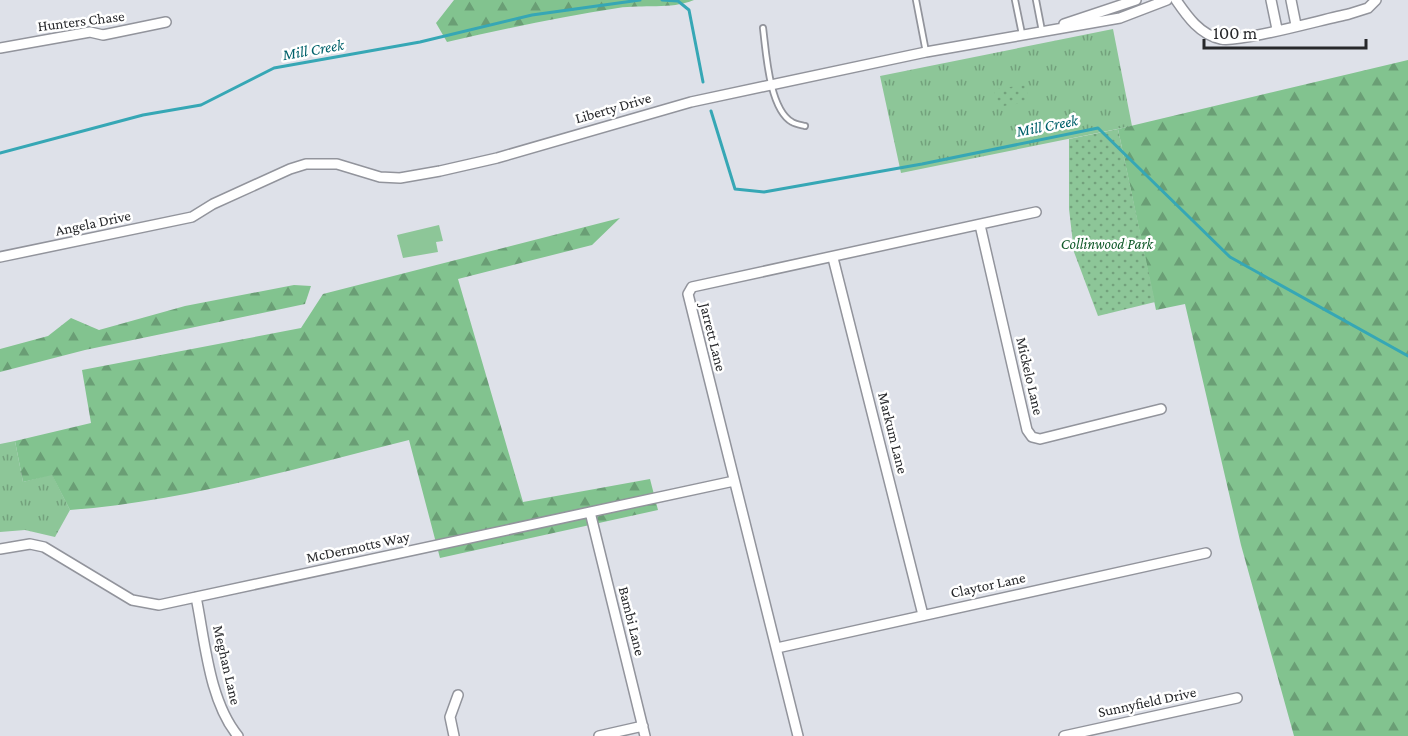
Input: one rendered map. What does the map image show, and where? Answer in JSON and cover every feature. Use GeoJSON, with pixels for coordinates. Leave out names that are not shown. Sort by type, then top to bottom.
{"type":"FeatureCollection","features":[{"type":"Feature","properties":{"kind":"street","name":"Liberty Drive"},"geometry":{"type":"LineString","coordinates":[[192,217],[213,204],[306,164],[337,164],[380,177],[400,178],[440,171],[497,158],[691,102],[926,52],[1042,31],[1136,0]]}},
{"type":"Feature","properties":{"kind":"street","name":"Liberty Drive"},"geometry":{"type":"LineString","coordinates":[[1053,28],[1120,18],[1167,0]]}},
{"type":"Feature","properties":{"kind":"street"},"geometry":{"type":"LineString","coordinates":[[1176,0],[1190,20],[1219,39],[1230,40],[1349,14],[1368,8],[1376,0]]}},
{"type":"Feature","properties":{"kind":"street"},"geometry":{"type":"LineString","coordinates":[[1271,0],[1277,29]]}},
{"type":"Feature","properties":{"kind":"street"},"geometry":{"type":"LineString","coordinates":[[1291,0],[1296,25]]}},
{"type":"Feature","properties":{"kind":"street","name":"Hunters Chase"},"geometry":{"type":"LineString","coordinates":[[0,48],[90,32],[103,35],[166,22]]}},
{"type":"Feature","properties":{"kind":"street","name":"Jarrett Lane"},"geometry":{"type":"LineString","coordinates":[[798,736],[688,294],[692,287],[1036,212]]}},
{"type":"Feature","properties":{"kind":"street","name":"Angela Drive"},"geometry":{"type":"LineString","coordinates":[[0,257],[192,217]]}},
{"type":"Feature","properties":{"kind":"street","name":"Mickelo Lane"},"geometry":{"type":"LineString","coordinates":[[980,225],[1027,430],[1032,437],[1040,439],[1161,409]]}},
{"type":"Feature","properties":{"kind":"street","name":"Markum Lane"},"geometry":{"type":"LineString","coordinates":[[833,258],[922,615]]}},
{"type":"Feature","properties":{"kind":"street","name":"McDermotts Way"},"geometry":{"type":"LineString","coordinates":[[0,549],[30,544],[44,547],[132,600],[159,605],[734,481]]}},
{"type":"Feature","properties":{"kind":"street","name":"Bambi Lane"},"geometry":{"type":"LineString","coordinates":[[590,512],[645,736]]}},
{"type":"Feature","properties":{"kind":"street","name":"Claytor Lane"},"geometry":{"type":"LineString","coordinates":[[777,648],[1206,553]]}},
{"type":"Feature","properties":{"kind":"street","name":"Meghan Lane"},"geometry":{"type":"LineString","coordinates":[[196,597],[219,703],[225,721],[238,736]]}},
{"type":"Feature","properties":{"kind":"street"},"geometry":{"type":"LineString","coordinates":[[454,736],[450,717],[458,695]]}},
{"type":"Feature","properties":{"kind":"street","name":"Sunnyfield Drive"},"geometry":{"type":"LineString","coordinates":[[1064,736],[1237,698]]}},
{"type":"Feature","properties":{"kind":"street"},"geometry":{"type":"LineString","coordinates":[[599,736],[643,726]]}},
{"type":"Feature","properties":{"kind":"lane"},"geometry":{"type":"LineString","coordinates":[[916,0],[926,52]]}},
{"type":"Feature","properties":{"kind":"lane"},"geometry":{"type":"LineString","coordinates":[[1015,0],[1022,34]]}},
{"type":"Feature","properties":{"kind":"lane"},"geometry":{"type":"LineString","coordinates":[[1036,0],[1042,31]]}},
{"type":"Feature","properties":{"kind":"lane"},"geometry":{"type":"LineString","coordinates":[[763,28],[771,85],[779,107],[790,122],[805,126]]}},
{"type":"Feature","properties":{"kind":"green space"},"geometry":{"type":"Polygon","coordinates":[[[454,0],[694,0],[676,5],[627,7],[596,12],[447,42],[436,23],[454,0]]]}},
{"type":"Feature","properties":{"kind":"green space"},"geometry":{"type":"Polygon","coordinates":[[[1113,29],[1132,126],[901,173],[880,76],[1113,29]]]}},
{"type":"Feature","properties":{"kind":"green space"},"geometry":{"type":"Polygon","coordinates":[[[1408,60],[1408,736],[1294,736],[1241,545],[1185,304],[1156,310],[1118,129],[1408,60]]]}},
{"type":"Feature","properties":{"kind":"green space"},"geometry":{"type":"Polygon","coordinates":[[[1026,85],[1029,102],[997,107],[994,89],[1026,85]]]}},
{"type":"Feature","properties":{"kind":"green space","name":"Collinwood Park"},"geometry":{"type":"Polygon","coordinates":[[[1118,129],[1155,302],[1098,316],[1074,252],[1069,209],[1069,139],[1118,129]]]}},
{"type":"Feature","properties":{"kind":"green space"},"geometry":{"type":"Polygon","coordinates":[[[620,218],[592,245],[458,279],[523,502],[650,479],[658,510],[440,558],[409,440],[241,482],[113,506],[70,510],[52,475],[23,482],[15,441],[91,423],[82,370],[301,328],[323,294],[620,218]]]}},
{"type":"Feature","properties":{"kind":"green space"},"geometry":{"type":"Polygon","coordinates":[[[439,225],[443,241],[436,242],[438,252],[403,258],[397,235],[439,225]]]}},
{"type":"Feature","properties":{"kind":"green space"},"geometry":{"type":"Polygon","coordinates":[[[294,285],[311,286],[305,304],[85,350],[0,372],[0,349],[48,336],[71,318],[99,330],[185,306],[294,285]]]}},
{"type":"Feature","properties":{"kind":"green space"},"geometry":{"type":"Polygon","coordinates":[[[15,441],[23,482],[52,474],[70,510],[55,537],[25,530],[0,532],[0,444],[15,441]]]}},
{"type":"Feature","properties":{"kind":"waterway","name":"Mill Creek"},"geometry":{"type":"LineString","coordinates":[[0,153],[143,115],[201,105],[274,68],[420,42],[532,15],[640,0]]}},
{"type":"Feature","properties":{"kind":"waterway","name":"Mill Creek"},"geometry":{"type":"LineString","coordinates":[[662,0],[678,1],[689,10],[703,82]]}},
{"type":"Feature","properties":{"kind":"waterway","name":"Mill Creek"},"geometry":{"type":"LineString","coordinates":[[711,111],[735,189],[764,192],[922,164],[1098,128],[1230,257],[1408,356]]}}]}
